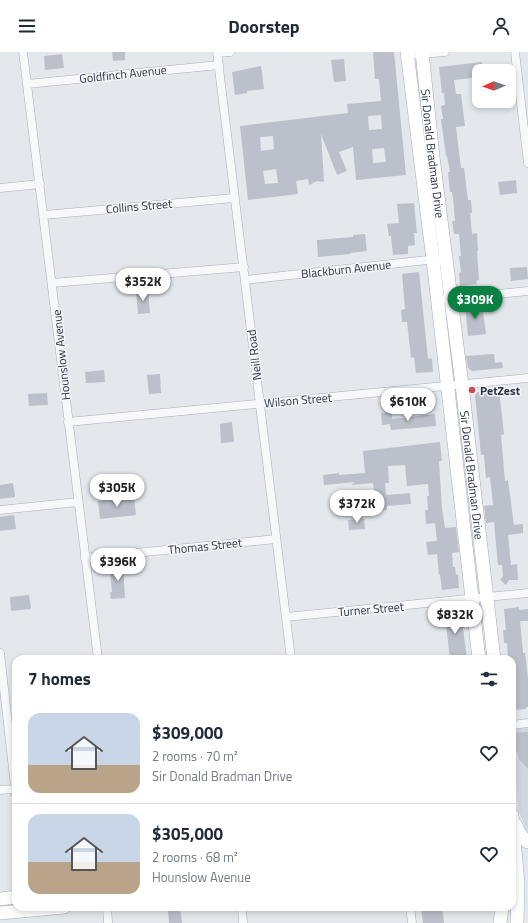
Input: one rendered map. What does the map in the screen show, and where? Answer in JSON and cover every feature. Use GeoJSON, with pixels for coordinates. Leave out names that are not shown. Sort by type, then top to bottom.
{"type":"FeatureCollection","features":[{"type":"Feature","properties":{"kind":"main road","name":"Sir Donald Bradman Drive"},"geometry":{"type":"LineString","coordinates":[[422,53],[433,157],[462,385],[494,655]]}},
{"type":"Feature","properties":{"kind":"main road","name":"Sir Donald Bradman Drive"},"geometry":{"type":"LineString","coordinates":[[408,54],[479,655]]}},
{"type":"Feature","properties":{"kind":"main road"},"geometry":{"type":"LineString","coordinates":[[516,823],[524,840],[528,842]]}},
{"type":"Feature","properties":{"kind":"main road"},"geometry":{"type":"LineString","coordinates":[[516,838],[521,866],[518,885],[517,923]]}},
{"type":"Feature","properties":{"kind":"main road"},"geometry":{"type":"LineString","coordinates":[[0,899],[12,898]]}},
{"type":"Feature","properties":{"kind":"main road"},"geometry":{"type":"LineString","coordinates":[[0,913],[13,911]]}},
{"type":"Feature","properties":{"kind":"street","name":"Hounslow Avenue"},"geometry":{"type":"LineString","coordinates":[[23,52],[97,655]]}},
{"type":"Feature","properties":{"kind":"street"},"geometry":{"type":"LineString","coordinates":[[217,53],[230,52]]}},
{"type":"Feature","properties":{"kind":"street"},"geometry":{"type":"LineString","coordinates":[[408,54],[445,52]]}},
{"type":"Feature","properties":{"kind":"street"},"geometry":{"type":"LineString","coordinates":[[515,52],[528,163]]}},
{"type":"Feature","properties":{"kind":"street","name":"Neill Road"},"geometry":{"type":"LineString","coordinates":[[217,53],[291,655]]}},
{"type":"Feature","properties":{"kind":"street","name":"Goldfinch Avenue"},"geometry":{"type":"LineString","coordinates":[[27,84],[219,65]]}},
{"type":"Feature","properties":{"kind":"street"},"geometry":{"type":"LineString","coordinates":[[0,188],[40,184]]}},
{"type":"Feature","properties":{"kind":"street","name":"Collins Street"},"geometry":{"type":"LineString","coordinates":[[44,214],[234,198]]}},
{"type":"Feature","properties":{"kind":"street","name":"Blackburn Avenue"},"geometry":{"type":"LineString","coordinates":[[245,280],[446,259]]}},
{"type":"Feature","properties":{"kind":"street"},"geometry":{"type":"LineString","coordinates":[[52,283],[244,267]]}},
{"type":"Feature","properties":{"kind":"street"},"geometry":{"type":"LineString","coordinates":[[437,300],[528,291]]}},
{"type":"Feature","properties":{"kind":"street","name":"Wilson Street"},"geometry":{"type":"LineString","coordinates":[[68,422],[528,378]]}},
{"type":"Feature","properties":{"kind":"street"},"geometry":{"type":"LineString","coordinates":[[0,510],[78,502]]}},
{"type":"Feature","properties":{"kind":"street","name":"Thomas Street"},"geometry":{"type":"LineString","coordinates":[[85,558],[276,540]]}},
{"type":"Feature","properties":{"kind":"street","name":"Turner Street"},"geometry":{"type":"LineString","coordinates":[[286,617],[528,593]]}},
{"type":"Feature","properties":{"kind":"street"},"geometry":{"type":"LineString","coordinates":[[0,653],[12,760]]}},
{"type":"Feature","properties":{"kind":"street"},"geometry":{"type":"LineString","coordinates":[[516,724],[528,723]]}},
{"type":"Feature","properties":{"kind":"street"},"geometry":{"type":"LineString","coordinates":[[0,790],[12,792]]}},
{"type":"Feature","properties":{"kind":"street"},"geometry":{"type":"LineString","coordinates":[[107,911],[108,923]]}},
{"type":"Feature","properties":{"kind":"street"},"geometry":{"type":"LineString","coordinates":[[242,911],[243,923]]}},
{"type":"Feature","properties":{"kind":"street"},"geometry":{"type":"LineString","coordinates":[[410,911],[412,923]]}},
{"type":"Feature","properties":{"kind":"shaded area"},"geometry":{"type":"Polygon","coordinates":[[[528,723],[528,831],[518,809],[516,781],[516,724],[528,723]]]}},
{"type":"Feature","properties":{"kind":"building"},"geometry":{"type":"Polygon","coordinates":[[[112,52],[125,52],[125,60],[113,61],[112,52]]]}},
{"type":"Feature","properties":{"kind":"building"},"geometry":{"type":"Polygon","coordinates":[[[373,52],[394,52],[406,175],[356,180],[353,147],[339,152],[347,171],[337,175],[321,134],[324,182],[317,181],[309,185],[308,179],[296,181],[298,194],[248,200],[240,126],[348,113],[347,104],[381,101],[379,79],[375,79],[373,52]],[[381,115],[368,116],[369,130],[382,129],[381,115]],[[273,136],[260,137],[261,151],[274,149],[273,136]],[[384,148],[372,149],[373,163],[386,162],[384,148]],[[276,169],[263,171],[265,184],[278,183],[276,169]]]}},
{"type":"Feature","properties":{"kind":"building"},"geometry":{"type":"Polygon","coordinates":[[[62,54],[64,68],[45,70],[44,56],[62,54]]]}},
{"type":"Feature","properties":{"kind":"building"},"geometry":{"type":"Polygon","coordinates":[[[344,59],[346,81],[334,82],[331,60],[344,59]]]}},
{"type":"Feature","properties":{"kind":"building"},"geometry":{"type":"Polygon","coordinates":[[[482,62],[482,64],[472,64],[472,78],[454,80],[456,94],[461,94],[465,126],[456,127],[461,168],[464,168],[468,200],[471,200],[472,213],[470,213],[472,234],[477,233],[479,280],[476,281],[477,284],[460,286],[459,273],[461,272],[459,256],[461,256],[459,234],[454,234],[452,221],[455,221],[452,192],[450,192],[448,172],[450,172],[446,156],[441,119],[443,119],[441,106],[445,105],[439,67],[482,62]]]}},
{"type":"Feature","properties":{"kind":"building"},"geometry":{"type":"Polygon","coordinates":[[[261,66],[264,89],[247,91],[247,93],[235,95],[232,72],[261,66]]]}},
{"type":"Feature","properties":{"kind":"building"},"geometry":{"type":"Polygon","coordinates":[[[516,180],[517,193],[500,195],[498,182],[516,180]]]}},
{"type":"Feature","properties":{"kind":"building"},"geometry":{"type":"Polygon","coordinates":[[[414,203],[417,233],[414,233],[415,245],[408,246],[408,254],[393,255],[391,236],[389,236],[387,224],[399,223],[397,204],[414,203]]]}},
{"type":"Feature","properties":{"kind":"building"},"geometry":{"type":"Polygon","coordinates":[[[365,234],[367,251],[318,257],[317,240],[353,237],[353,235],[365,234]]]}},
{"type":"Feature","properties":{"kind":"building"},"geometry":{"type":"Polygon","coordinates":[[[527,267],[528,279],[511,281],[510,268],[527,267]]]}},
{"type":"Feature","properties":{"kind":"building"},"geometry":{"type":"Polygon","coordinates":[[[419,272],[428,359],[432,358],[433,372],[416,373],[414,357],[411,358],[407,322],[402,322],[401,310],[405,309],[402,274],[419,272]]]}},
{"type":"Feature","properties":{"kind":"building"},"geometry":{"type":"Polygon","coordinates":[[[148,290],[150,313],[138,314],[136,292],[148,290]]]}},
{"type":"Feature","properties":{"kind":"building"},"geometry":{"type":"Polygon","coordinates":[[[482,304],[486,334],[468,336],[465,306],[482,304]]]}},
{"type":"Feature","properties":{"kind":"building"},"geometry":{"type":"Polygon","coordinates":[[[494,354],[495,363],[502,362],[503,368],[472,371],[468,368],[466,356],[494,354]]]}},
{"type":"Feature","properties":{"kind":"building"},"geometry":{"type":"Polygon","coordinates":[[[104,370],[105,382],[86,383],[85,372],[104,370]]]}},
{"type":"Feature","properties":{"kind":"building"},"geometry":{"type":"Polygon","coordinates":[[[160,374],[161,393],[149,394],[147,375],[160,374]]]}},
{"type":"Feature","properties":{"kind":"building"},"geometry":{"type":"Polygon","coordinates":[[[499,390],[504,434],[501,435],[505,481],[508,480],[514,525],[523,524],[523,533],[508,535],[511,565],[517,564],[518,580],[509,580],[506,585],[500,580],[503,576],[502,565],[498,565],[494,522],[486,523],[484,506],[493,505],[490,477],[486,478],[484,455],[481,455],[475,395],[478,392],[499,390]]]}},
{"type":"Feature","properties":{"kind":"building"},"geometry":{"type":"Polygon","coordinates":[[[47,393],[48,405],[29,406],[28,394],[47,393]]]}},
{"type":"Feature","properties":{"kind":"building"},"geometry":{"type":"Polygon","coordinates":[[[392,412],[392,419],[435,414],[436,426],[391,430],[390,424],[382,425],[381,413],[392,412]]]}},
{"type":"Feature","properties":{"kind":"building"},"geometry":{"type":"Polygon","coordinates":[[[232,422],[234,442],[221,443],[220,424],[232,422]]]}},
{"type":"Feature","properties":{"kind":"building"},"geometry":{"type":"Polygon","coordinates":[[[440,442],[442,461],[439,461],[442,509],[445,528],[456,527],[459,552],[452,553],[453,567],[455,567],[456,575],[458,574],[459,588],[442,590],[437,554],[428,555],[426,542],[437,541],[435,523],[426,524],[425,510],[428,510],[428,484],[407,486],[405,465],[388,466],[389,483],[385,483],[386,495],[410,493],[411,504],[387,506],[387,510],[377,511],[373,483],[351,485],[355,482],[324,485],[323,475],[339,473],[339,475],[365,473],[363,451],[440,442]]]}},
{"type":"Feature","properties":{"kind":"building"},"geometry":{"type":"Polygon","coordinates":[[[13,483],[15,497],[0,499],[0,485],[13,483]]]}},
{"type":"Feature","properties":{"kind":"building"},"geometry":{"type":"Polygon","coordinates":[[[337,496],[347,509],[339,515],[329,502],[337,496]]]}},
{"type":"Feature","properties":{"kind":"building"},"geometry":{"type":"Polygon","coordinates":[[[134,498],[136,515],[100,519],[98,501],[134,498]]]}},
{"type":"Feature","properties":{"kind":"building"},"geometry":{"type":"Polygon","coordinates":[[[14,515],[16,529],[0,531],[0,517],[14,515]]]}},
{"type":"Feature","properties":{"kind":"building"},"geometry":{"type":"Polygon","coordinates":[[[364,518],[365,529],[349,530],[348,520],[364,518]]]}},
{"type":"Feature","properties":{"kind":"building"},"geometry":{"type":"Polygon","coordinates":[[[123,564],[125,598],[111,599],[111,565],[123,564]]]}},
{"type":"Feature","properties":{"kind":"building"},"geometry":{"type":"Polygon","coordinates":[[[29,595],[31,609],[11,611],[10,597],[29,595]]]}},
{"type":"Feature","properties":{"kind":"building"},"geometry":{"type":"Polygon","coordinates":[[[519,607],[519,610],[528,609],[528,621],[520,621],[523,653],[525,653],[528,677],[528,707],[526,707],[526,709],[516,710],[516,655],[508,655],[507,643],[504,643],[503,630],[506,630],[504,609],[519,607]]]}},
{"type":"Feature","properties":{"kind":"building"},"geometry":{"type":"Polygon","coordinates":[[[461,612],[466,655],[450,655],[446,626],[443,627],[442,621],[440,622],[439,614],[461,612]]]}},
{"type":"Feature","properties":{"kind":"building"},"geometry":{"type":"Polygon","coordinates":[[[528,732],[528,769],[519,759],[516,751],[516,733],[528,732]]]}},
{"type":"Feature","properties":{"kind":"building"},"geometry":{"type":"Polygon","coordinates":[[[168,911],[180,911],[182,923],[169,923],[168,911]]]}},
{"type":"Feature","properties":{"kind":"building"},"geometry":{"type":"Polygon","coordinates":[[[422,911],[442,911],[444,923],[423,923],[422,911]]]}},
{"type":"Feature","properties":{"kind":"place","name":"PetZest"},"geometry":{"type":"Point","coordinates":[472,390]}}]}
